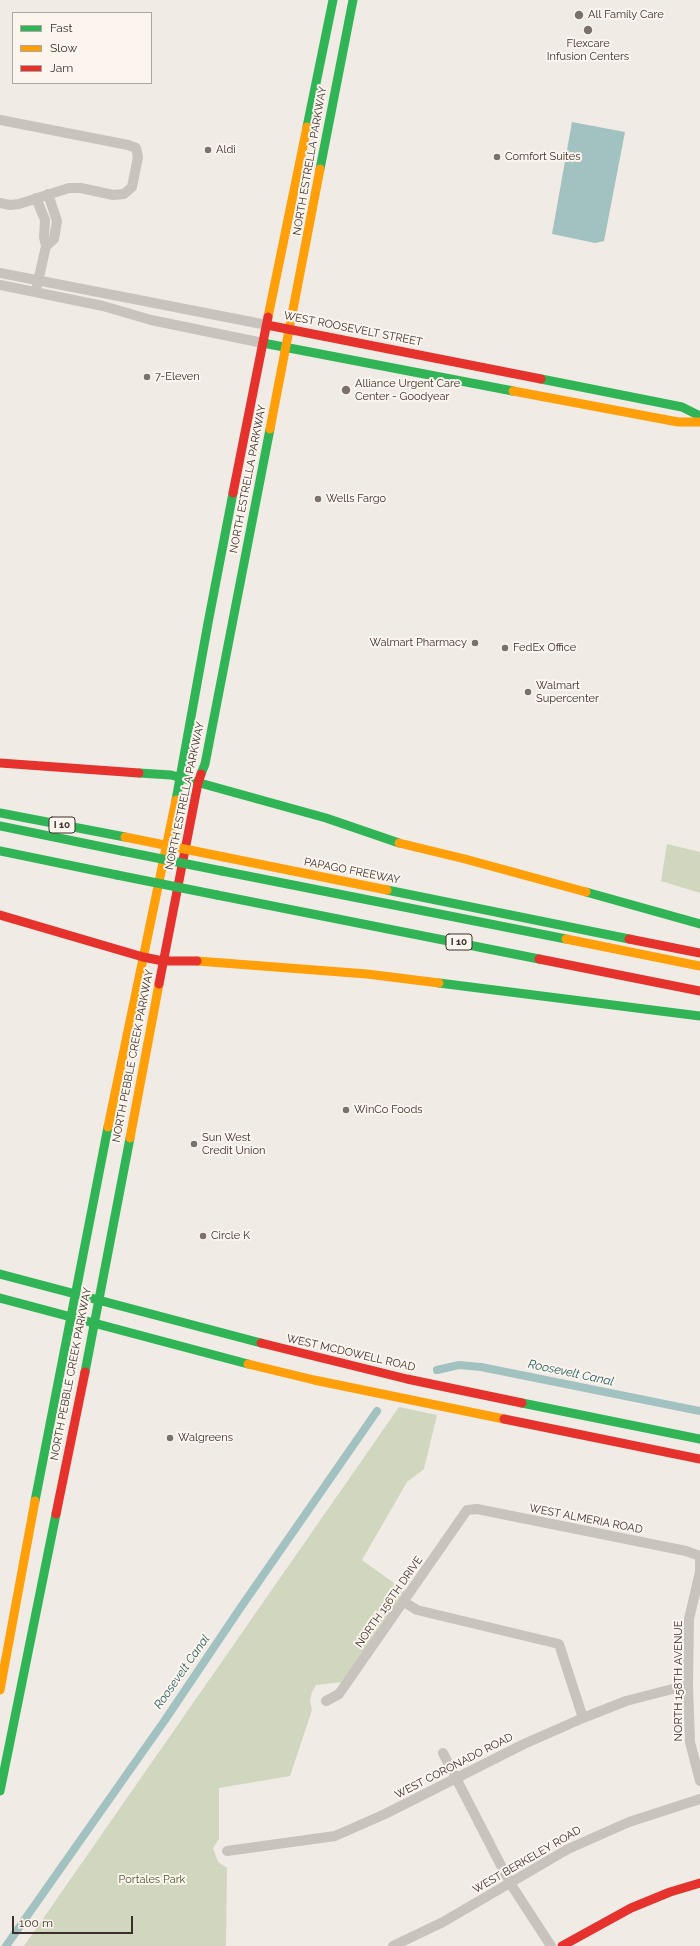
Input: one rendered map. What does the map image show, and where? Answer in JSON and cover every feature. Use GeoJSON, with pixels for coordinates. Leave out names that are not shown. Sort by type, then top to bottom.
{"type":"FeatureCollection","features":[{"type":"Feature","properties":{"kind":"main road"},"geometry":{"type":"LineString","coordinates":[[334,0],[336,27],[329,70],[338,73]]}},
{"type":"Feature","properties":{"kind":"main road","name":"NORTH ESTRELLA PARKWAY"},"geometry":{"type":"LineString","coordinates":[[143,957],[148,941],[181,778],[263,343],[334,0]]}},
{"type":"Feature","properties":{"kind":"main road","name":"NORTH ESTRELLA PARKWAY"},"geometry":{"type":"LineString","coordinates":[[163,961],[198,783],[205,764],[316,199],[338,73],[353,0]]}},
{"type":"Feature","properties":{"kind":"main road"},"geometry":{"type":"LineString","coordinates":[[309,118],[316,129],[309,165]]}},
{"type":"Feature","properties":{"kind":"main road"},"geometry":{"type":"LineString","coordinates":[[307,194],[316,199]]}},
{"type":"Feature","properties":{"kind":"main road","name":"WEST ROOSEVELT STREET"},"geometry":{"type":"LineString","coordinates":[[267,325],[291,328],[660,403],[682,408],[700,416]]}},
{"type":"Feature","properties":{"kind":"main road"},"geometry":{"type":"LineString","coordinates":[[263,343],[287,348],[302,349],[678,422],[700,422]]}},
{"type":"Feature","properties":{"kind":"main road"},"geometry":{"type":"LineString","coordinates":[[224,544],[248,542]]}},
{"type":"Feature","properties":{"kind":"main road"},"geometry":{"type":"LineString","coordinates":[[0,763],[148,773],[181,778],[326,818],[394,842],[465,859],[700,924]]}},
{"type":"Feature","properties":{"kind":"main road","name":"PAPAGO FREEWAY"},"geometry":{"type":"LineString","coordinates":[[0,813],[700,953]]}},
{"type":"Feature","properties":{"kind":"main road"},"geometry":{"type":"LineString","coordinates":[[0,826],[700,966]]}},
{"type":"Feature","properties":{"kind":"main road","name":"I 10"},"geometry":{"type":"LineString","coordinates":[[0,851],[700,991]]}},
{"type":"Feature","properties":{"kind":"main road"},"geometry":{"type":"LineString","coordinates":[[0,915],[143,957],[163,961],[192,960],[367,974],[700,1016]]}},
{"type":"Feature","properties":{"kind":"main road","name":"NORTH PEBBLE CREEK PARKWAY"},"geometry":{"type":"LineString","coordinates":[[0,1690],[70,1317],[143,957]]}},
{"type":"Feature","properties":{"kind":"main road","name":"NORTH PEBBLE CREEK PARKWAY"},"geometry":{"type":"LineString","coordinates":[[0,1791],[94,1323],[119,1169],[163,961]]}},
{"type":"Feature","properties":{"kind":"main road"},"geometry":{"type":"LineString","coordinates":[[108,1126],[115,1135],[111,1157]]}},
{"type":"Feature","properties":{"kind":"main road","name":"WEST MCDOWELL ROAD"},"geometry":{"type":"LineString","coordinates":[[0,1274],[216,1332],[316,1369],[475,1414],[700,1459]]}},
{"type":"Feature","properties":{"kind":"main road","name":"WEST MCDOWELL ROAD"},"geometry":{"type":"LineString","coordinates":[[0,1298],[222,1358],[407,1379],[700,1439]]}},
{"type":"Feature","properties":{"kind":"main road"},"geometry":{"type":"LineString","coordinates":[[475,1414],[489,1408],[553,1421],[562,1419],[568,1413]]}},
{"type":"Feature","properties":{"kind":"main road"},"geometry":{"type":"LineString","coordinates":[[562,1946],[592,1928],[631,1908],[670,1892],[700,1883]]}},
{"type":"Feature","properties":{"kind":"street"},"geometry":{"type":"LineString","coordinates":[[0,120],[136,148],[138,157],[132,187],[124,194],[113,195],[81,188],[69,188],[19,204],[10,205],[0,203]]}},
{"type":"Feature","properties":{"kind":"street"},"geometry":{"type":"LineString","coordinates":[[46,246],[54,239],[57,221],[48,194]]}},
{"type":"Feature","properties":{"kind":"street"},"geometry":{"type":"LineString","coordinates":[[36,198],[45,219],[44,237],[46,246],[36,292]]}},
{"type":"Feature","properties":{"kind":"street"},"geometry":{"type":"LineString","coordinates":[[45,219],[56,216]]}},
{"type":"Feature","properties":{"kind":"street","name":"WEST ROOSEVELT STREET"},"geometry":{"type":"LineString","coordinates":[[0,273],[267,325]]}},
{"type":"Feature","properties":{"kind":"street"},"geometry":{"type":"LineString","coordinates":[[0,285],[103,306],[151,320],[263,343]]}},
{"type":"Feature","properties":{"kind":"street","name":"WEST ALMERIA ROAD"},"geometry":{"type":"LineString","coordinates":[[467,1510],[477,1509],[686,1551],[700,1556]]}},
{"type":"Feature","properties":{"kind":"street","name":"NORTH 156TH DRIVE"},"geometry":{"type":"LineString","coordinates":[[326,1701],[339,1694],[467,1510]]}},
{"type":"Feature","properties":{"kind":"street","name":"NORTH 158TH AVENUE"},"geometry":{"type":"LineString","coordinates":[[700,1556],[700,1572],[689,1619],[688,1685],[690,1742],[700,1780]]}},
{"type":"Feature","properties":{"kind":"street"},"geometry":{"type":"LineString","coordinates":[[404,1602],[417,1610],[559,1644],[583,1718]]}},
{"type":"Feature","properties":{"kind":"street","name":"WEST CORONADO ROAD"},"geometry":{"type":"LineString","coordinates":[[227,1851],[335,1836],[385,1814],[524,1744],[583,1718],[626,1701],[688,1685]]}},
{"type":"Feature","properties":{"kind":"street"},"geometry":{"type":"LineString","coordinates":[[443,1753],[510,1884],[551,1946]]}},
{"type":"Feature","properties":{"kind":"street","name":"WEST BERKELEY ROAD"},"geometry":{"type":"LineString","coordinates":[[393,1946],[443,1922],[510,1884],[568,1848],[629,1822],[700,1799]]}},
{"type":"Feature","properties":{"kind":"green space"},"geometry":{"type":"Polygon","coordinates":[[[667,844],[700,852],[700,893],[661,881],[667,844]]]}},
{"type":"Feature","properties":{"kind":"green space","name":"Portales Park"},"geometry":{"type":"Polygon","coordinates":[[[399,1407],[437,1415],[424,1469],[407,1482],[362,1560],[405,1591],[342,1682],[316,1685],[312,1692],[310,1701],[312,1710],[290,1776],[219,1788],[219,1839],[213,1848],[218,1862],[227,1868],[226,1946],[24,1946],[399,1407]]]}},
{"type":"Feature","properties":{"kind":"water"},"geometry":{"type":"Polygon","coordinates":[[[572,122],[625,132],[604,241],[595,243],[552,234],[572,122]]]}},
{"type":"Feature","properties":{"kind":"waterway","name":"Roosevelt Canal"},"geometry":{"type":"LineString","coordinates":[[437,1370],[459,1365],[481,1367],[700,1411]]}},
{"type":"Feature","properties":{"kind":"waterway","name":"Roosevelt Canal"},"geometry":{"type":"LineString","coordinates":[[6,1946],[165,1720],[241,1607],[377,1411]]}},
{"type":"Feature","properties":{"kind":"traffic: fast"},"geometry":{"type":"LineString","coordinates":[[307,127],[333,0]]}},
{"type":"Feature","properties":{"kind":"traffic: fast"},"geometry":{"type":"LineString","coordinates":[[320,169],[353,0]]}},
{"type":"Feature","properties":{"kind":"traffic: fast"},"geometry":{"type":"LineString","coordinates":[[263,343],[513,391]]}},
{"type":"Feature","properties":{"kind":"traffic: fast"},"geometry":{"type":"LineString","coordinates":[[541,379],[682,407],[700,416]]}},
{"type":"Feature","properties":{"kind":"traffic: fast"},"geometry":{"type":"LineString","coordinates":[[201,774],[205,764],[270,429]]}},
{"type":"Feature","properties":{"kind":"traffic: fast"},"geometry":{"type":"LineString","coordinates":[[176,800],[233,493]]}},
{"type":"Feature","properties":{"kind":"traffic: fast"},"geometry":{"type":"LineString","coordinates":[[139,773],[171,775],[326,818],[399,843]]}},
{"type":"Feature","properties":{"kind":"traffic: fast"},"geometry":{"type":"LineString","coordinates":[[0,813],[125,837]]}},
{"type":"Feature","properties":{"kind":"traffic: fast"},"geometry":{"type":"LineString","coordinates":[[0,826],[122,851]]}},
{"type":"Feature","properties":{"kind":"traffic: fast"},"geometry":{"type":"LineString","coordinates":[[0,851],[117,875]]}},
{"type":"Feature","properties":{"kind":"traffic: fast"},"geometry":{"type":"LineString","coordinates":[[122,851],[222,871]]}},
{"type":"Feature","properties":{"kind":"traffic: fast"},"geometry":{"type":"LineString","coordinates":[[222,871],[566,939]]}},
{"type":"Feature","properties":{"kind":"traffic: fast"},"geometry":{"type":"LineString","coordinates":[[117,875],[217,895]]}},
{"type":"Feature","properties":{"kind":"traffic: fast"},"geometry":{"type":"LineString","coordinates":[[387,890],[629,939]]}},
{"type":"Feature","properties":{"kind":"traffic: fast"},"geometry":{"type":"LineString","coordinates":[[586,892],[700,924]]}},
{"type":"Feature","properties":{"kind":"traffic: fast"},"geometry":{"type":"LineString","coordinates":[[217,895],[539,959]]}},
{"type":"Feature","properties":{"kind":"traffic: fast"},"geometry":{"type":"LineString","coordinates":[[439,983],[700,1016]]}},
{"type":"Feature","properties":{"kind":"traffic: fast"},"geometry":{"type":"LineString","coordinates":[[35,1501],[108,1127]]}},
{"type":"Feature","properties":{"kind":"traffic: fast"},"geometry":{"type":"LineString","coordinates":[[85,1372],[130,1138]]}},
{"type":"Feature","properties":{"kind":"traffic: fast"},"geometry":{"type":"LineString","coordinates":[[0,1274],[261,1343]]}},
{"type":"Feature","properties":{"kind":"traffic: fast"},"geometry":{"type":"LineString","coordinates":[[0,1298],[248,1364]]}},
{"type":"Feature","properties":{"kind":"traffic: fast"},"geometry":{"type":"LineString","coordinates":[[522,1403],[700,1439]]}},
{"type":"Feature","properties":{"kind":"traffic: fast"},"geometry":{"type":"LineString","coordinates":[[0,1791],[56,1514]]}},
{"type":"Feature","properties":{"kind":"traffic: slow"},"geometry":{"type":"LineString","coordinates":[[268,317],[307,127]]}},
{"type":"Feature","properties":{"kind":"traffic: slow"},"geometry":{"type":"LineString","coordinates":[[270,429],[320,169]]}},
{"type":"Feature","properties":{"kind":"traffic: slow"},"geometry":{"type":"LineString","coordinates":[[513,391],[678,422],[700,422]]}},
{"type":"Feature","properties":{"kind":"traffic: slow"},"geometry":{"type":"LineString","coordinates":[[108,1127],[176,800]]}},
{"type":"Feature","properties":{"kind":"traffic: slow"},"geometry":{"type":"LineString","coordinates":[[125,837],[224,857]]}},
{"type":"Feature","properties":{"kind":"traffic: slow"},"geometry":{"type":"LineString","coordinates":[[399,843],[465,859],[586,892]]}},
{"type":"Feature","properties":{"kind":"traffic: slow"},"geometry":{"type":"LineString","coordinates":[[224,857],[387,890]]}},
{"type":"Feature","properties":{"kind":"traffic: slow"},"geometry":{"type":"LineString","coordinates":[[566,939],[700,966]]}},
{"type":"Feature","properties":{"kind":"traffic: slow"},"geometry":{"type":"LineString","coordinates":[[197,961],[367,974],[439,983]]}},
{"type":"Feature","properties":{"kind":"traffic: slow"},"geometry":{"type":"LineString","coordinates":[[130,1138],[159,984]]}},
{"type":"Feature","properties":{"kind":"traffic: slow"},"geometry":{"type":"LineString","coordinates":[[248,1364],[314,1380],[504,1419]]}},
{"type":"Feature","properties":{"kind":"traffic: slow"},"geometry":{"type":"LineString","coordinates":[[0,1690],[35,1501]]}},
{"type":"Feature","properties":{"kind":"traffic: jam"},"geometry":{"type":"LineString","coordinates":[[233,493],[268,317]]}},
{"type":"Feature","properties":{"kind":"traffic: jam"},"geometry":{"type":"LineString","coordinates":[[267,325],[541,379]]}},
{"type":"Feature","properties":{"kind":"traffic: jam"},"geometry":{"type":"LineString","coordinates":[[0,763],[139,773]]}},
{"type":"Feature","properties":{"kind":"traffic: jam"},"geometry":{"type":"LineString","coordinates":[[159,984],[201,774]]}},
{"type":"Feature","properties":{"kind":"traffic: jam"},"geometry":{"type":"LineString","coordinates":[[0,915],[143,957],[163,961],[197,961]]}},
{"type":"Feature","properties":{"kind":"traffic: jam"},"geometry":{"type":"LineString","coordinates":[[629,939],[700,953]]}},
{"type":"Feature","properties":{"kind":"traffic: jam"},"geometry":{"type":"LineString","coordinates":[[539,959],[700,991]]}},
{"type":"Feature","properties":{"kind":"traffic: jam"},"geometry":{"type":"LineString","coordinates":[[261,1343],[407,1379],[522,1403]]}},
{"type":"Feature","properties":{"kind":"traffic: jam"},"geometry":{"type":"LineString","coordinates":[[56,1514],[85,1372]]}},
{"type":"Feature","properties":{"kind":"traffic: jam"},"geometry":{"type":"LineString","coordinates":[[504,1419],[700,1459]]}},
{"type":"Feature","properties":{"kind":"traffic: jam"},"geometry":{"type":"LineString","coordinates":[[562,1946],[631,1908],[670,1892],[700,1883]]}},
{"type":"Feature","properties":{"kind":"place","name":"All Family Care"},"geometry":{"type":"Point","coordinates":[579,15]}},
{"type":"Feature","properties":{"kind":"place","name":"Flexcare Infusion Centers"},"geometry":{"type":"Point","coordinates":[588,30]}},
{"type":"Feature","properties":{"kind":"place","name":"Aldi"},"geometry":{"type":"Point","coordinates":[208,150]}},
{"type":"Feature","properties":{"kind":"place","name":"Comfort Suites"},"geometry":{"type":"Point","coordinates":[497,157]}},
{"type":"Feature","properties":{"kind":"place","name":"7-Eleven"},"geometry":{"type":"Point","coordinates":[147,377]}},
{"type":"Feature","properties":{"kind":"place","name":"Alliance Urgent Care Center - Goodyear"},"geometry":{"type":"Point","coordinates":[346,390]}},
{"type":"Feature","properties":{"kind":"place","name":"Wells Fargo"},"geometry":{"type":"Point","coordinates":[318,499]}},
{"type":"Feature","properties":{"kind":"place","name":"Walmart Pharmacy"},"geometry":{"type":"Point","coordinates":[475,643]}},
{"type":"Feature","properties":{"kind":"place","name":"FedEx Office"},"geometry":{"type":"Point","coordinates":[505,648]}},
{"type":"Feature","properties":{"kind":"place","name":"Walmart Supercenter"},"geometry":{"type":"Point","coordinates":[528,692]}},
{"type":"Feature","properties":{"kind":"place","name":"WinCo Foods"},"geometry":{"type":"Point","coordinates":[346,1110]}},
{"type":"Feature","properties":{"kind":"place","name":"Sun West Credit Union"},"geometry":{"type":"Point","coordinates":[194,1144]}},
{"type":"Feature","properties":{"kind":"place","name":"Circle K"},"geometry":{"type":"Point","coordinates":[203,1236]}},
{"type":"Feature","properties":{"kind":"place","name":"Walgreens"},"geometry":{"type":"Point","coordinates":[170,1438]}}]}
